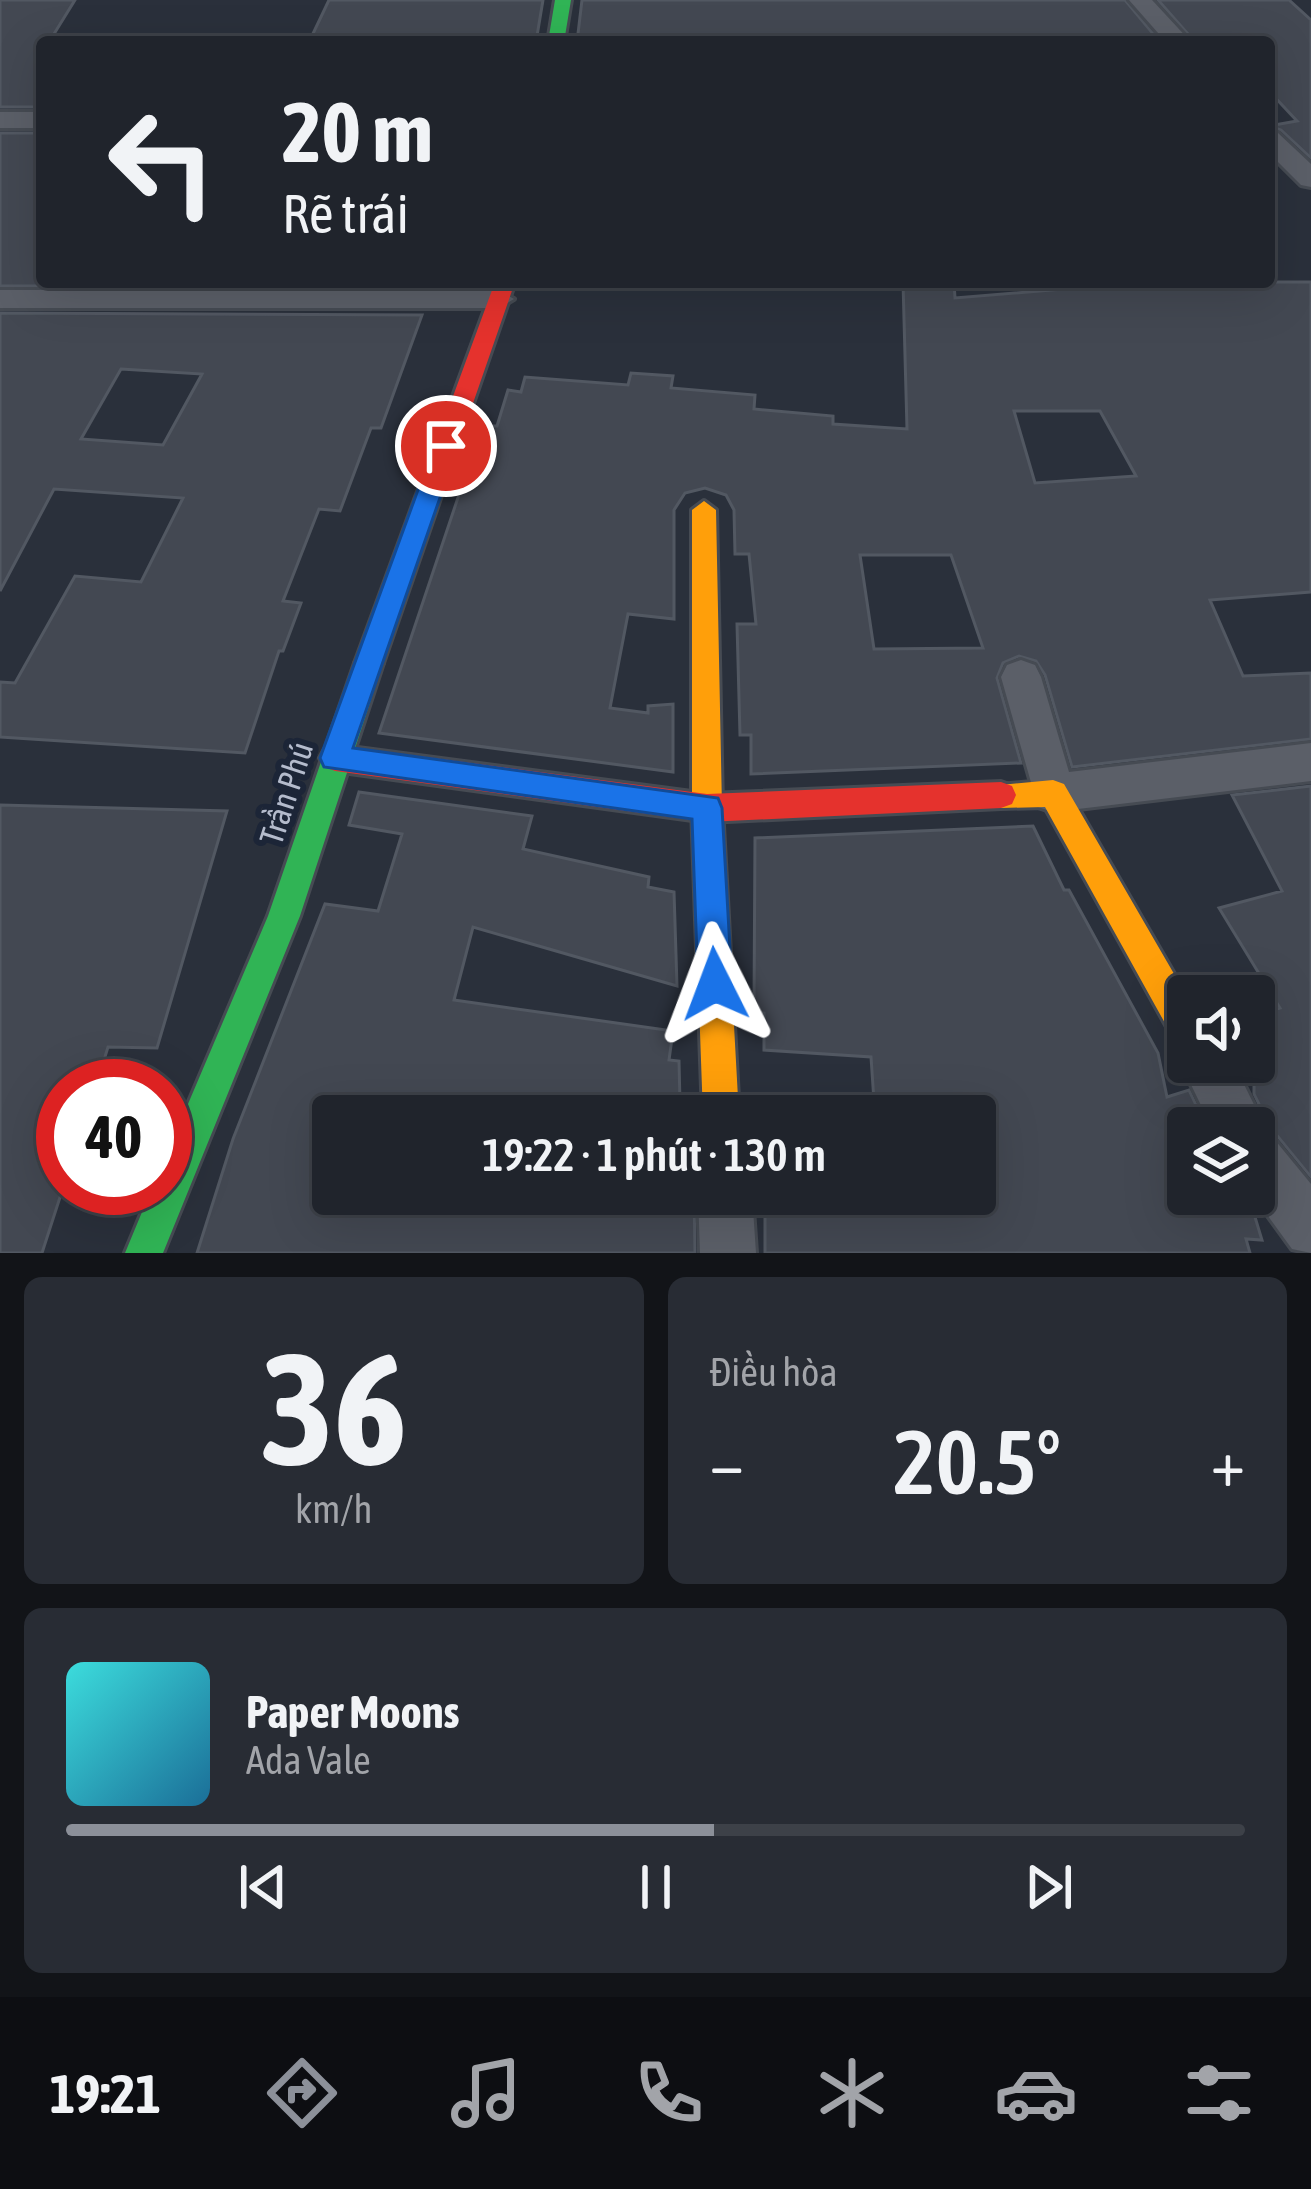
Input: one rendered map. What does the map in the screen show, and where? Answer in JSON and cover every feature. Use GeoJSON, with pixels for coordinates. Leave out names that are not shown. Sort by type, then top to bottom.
{"type":"FeatureCollection","features":[{"type":"Feature","properties":{"kind":"street"},"geometry":{"type":"LineString","coordinates":[[557,36],[563,0]]}},
{"type":"Feature","properties":{"kind":"street"},"geometry":{"type":"LineString","coordinates":[[1140,0],[1173,36]]}},
{"type":"Feature","properties":{"kind":"street"},"geometry":{"type":"LineString","coordinates":[[0,120],[36,120]]}},
{"type":"Feature","properties":{"kind":"street"},"geometry":{"type":"LineString","coordinates":[[1275,144],[1311,178]]}},
{"type":"Feature","properties":{"kind":"street"},"geometry":{"type":"LineString","coordinates":[[0,298],[502,290]]}},
{"type":"Feature","properties":{"kind":"street","name":"Trần Phú"},"geometry":{"type":"LineString","coordinates":[[144,1253],[284,916],[335,758],[502,290]]}},
{"type":"Feature","properties":{"kind":"street"},"geometry":{"type":"LineString","coordinates":[[704,510],[707,808],[720,1095]]}},
{"type":"Feature","properties":{"kind":"street"},"geometry":{"type":"LineString","coordinates":[[1021,677],[1053,793],[1167,994]]}},
{"type":"Feature","properties":{"kind":"street"},"geometry":{"type":"LineString","coordinates":[[335,758],[707,808],[1053,793],[1311,762]]}},
{"type":"Feature","properties":{"kind":"street"},"geometry":{"type":"LineString","coordinates":[[1275,1180],[1311,1230]]}},
{"type":"Feature","properties":{"kind":"street"},"geometry":{"type":"LineString","coordinates":[[726,1215],[728,1253]]}},
{"type":"Feature","properties":{"kind":"building"},"geometry":{"type":"Polygon","coordinates":[[[0,0],[75,0],[53,36],[36,36],[36,107],[0,107],[0,0]]]}},
{"type":"Feature","properties":{"kind":"building"},"geometry":{"type":"Polygon","coordinates":[[[329,0],[543,0],[537,36],[312,36],[329,0]]]}},
{"type":"Feature","properties":{"kind":"building"},"geometry":{"type":"Polygon","coordinates":[[[582,0],[1125,0],[1155,36],[578,36],[582,0]]]}},
{"type":"Feature","properties":{"kind":"building"},"geometry":{"type":"Polygon","coordinates":[[[1158,0],[1289,0],[1311,20],[1311,158],[1275,128],[1297,121],[1275,97],[1275,36],[1190,36],[1158,0]]]}},
{"type":"Feature","properties":{"kind":"building"},"geometry":{"type":"Polygon","coordinates":[[[0,133],[36,133],[36,286],[0,286],[0,133]]]}},
{"type":"Feature","properties":{"kind":"building"},"geometry":{"type":"Polygon","coordinates":[[[1275,282],[1311,282],[1311,592],[1210,600],[1243,676],[1311,673],[1311,739],[1072,767],[1045,675],[1036,661],[1019,656],[1003,663],[997,678],[1021,763],[751,774],[751,735],[740,735],[737,624],[756,624],[749,554],[735,554],[734,510],[726,495],[705,488],[685,493],[674,510],[674,619],[628,614],[610,708],[648,713],[648,706],[673,704],[673,772],[379,733],[482,426],[497,426],[508,390],[521,392],[525,377],[628,385],[631,373],[673,376],[671,388],[755,395],[754,409],[833,416],[833,424],[907,429],[903,288],[954,288],[955,298],[1076,288],[1275,288],[1275,282]],[[1014,411],[1035,483],[1136,476],[1100,411],[1014,411]],[[860,555],[874,649],[983,648],[951,555],[860,555]]]}},
{"type":"Feature","properties":{"kind":"building"},"geometry":{"type":"Polygon","coordinates":[[[0,313],[422,315],[381,428],[371,428],[340,511],[319,509],[283,601],[301,603],[283,651],[279,651],[245,753],[0,737],[0,682],[15,683],[75,576],[141,582],[183,498],[54,489],[0,591],[0,313]],[[121,369],[81,439],[163,445],[202,374],[121,369]]]}},
{"type":"Feature","properties":{"kind":"building"},"geometry":{"type":"Polygon","coordinates":[[[1311,786],[1311,1177],[1275,1133],[1275,1107],[1260,1107],[1254,1094],[1254,1083],[1275,1083],[1275,1009],[1280,1008],[1275,1000],[1275,975],[1260,975],[1219,908],[1282,891],[1232,795],[1311,786]]]}},
{"type":"Feature","properties":{"kind":"building"},"geometry":{"type":"Polygon","coordinates":[[[359,792],[532,816],[523,849],[649,877],[648,887],[674,892],[677,986],[473,927],[454,1000],[673,1031],[669,1060],[679,1061],[680,1095],[312,1095],[312,1215],[694,1215],[695,1253],[197,1253],[233,1139],[325,904],[378,911],[402,834],[349,825],[359,792]]]}},
{"type":"Feature","properties":{"kind":"building"},"geometry":{"type":"Polygon","coordinates":[[[0,805],[227,811],[157,1048],[108,1047],[104,1059],[36,1059],[36,1215],[54,1215],[42,1253],[0,1253],[0,805]]]}},
{"type":"Feature","properties":{"kind":"building"},"geometry":{"type":"Polygon","coordinates":[[[1033,826],[1064,890],[1069,890],[1158,1053],[1167,1097],[1189,1090],[1197,1107],[1167,1107],[1167,1215],[1254,1215],[1262,1240],[1246,1239],[1250,1253],[765,1253],[765,1215],[996,1215],[996,1095],[874,1095],[871,1057],[764,1050],[764,1013],[755,1012],[754,1004],[755,838],[1033,826]]]}},
{"type":"Feature","properties":{"kind":"traffic: fast"},"geometry":{"type":"LineString","coordinates":[[557,36],[563,0]]}},
{"type":"Feature","properties":{"kind":"traffic: fast"},"geometry":{"type":"LineString","coordinates":[[144,1253],[284,916],[369,663]]}},
{"type":"Feature","properties":{"kind":"traffic: slow"},"geometry":{"type":"LineString","coordinates":[[704,510],[707,808],[720,1095]]}},
{"type":"Feature","properties":{"kind":"traffic: slow"},"geometry":{"type":"LineString","coordinates":[[1001,795],[1053,793],[1167,994]]}},
{"type":"Feature","properties":{"kind":"traffic: jam"},"geometry":{"type":"LineString","coordinates":[[369,663],[503,288]]}},
{"type":"Feature","properties":{"kind":"traffic: jam"},"geometry":{"type":"LineString","coordinates":[[335,758],[707,808],[1001,795]]}},
{"type":"Feature","properties":{"kind":"route"},"geometry":{"type":"LineString","coordinates":[[446,446],[335,758],[707,808],[715,984]]}}]}
